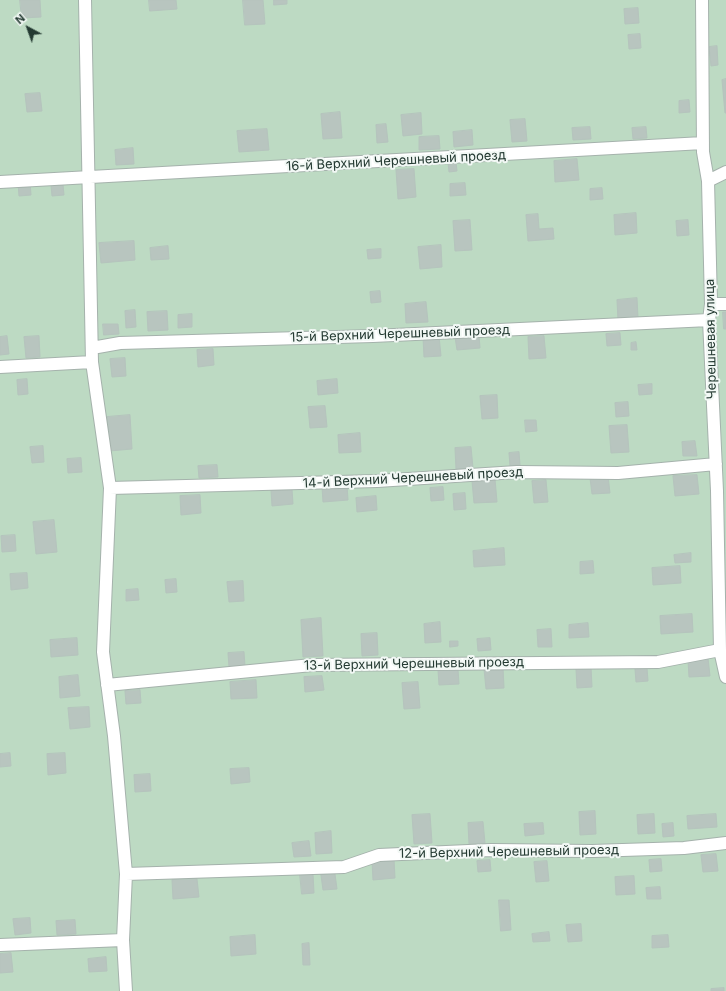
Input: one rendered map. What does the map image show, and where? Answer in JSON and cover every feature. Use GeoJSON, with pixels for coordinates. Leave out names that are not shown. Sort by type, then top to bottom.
{"type":"FeatureCollection","features":[{"type":"Feature","properties":{"kind":"lane"},"geometry":{"type":"LineString","coordinates":[[85,0],[92,362],[110,488],[103,652],[126,874],[123,940],[126,991]]}},
{"type":"Feature","properties":{"kind":"lane","name":"Черешневая улица"},"geometry":{"type":"LineString","coordinates":[[702,0],[703,143],[708,181],[711,304],[709,320],[716,464],[722,491],[720,650],[726,677]]}},
{"type":"Feature","properties":{"kind":"lane","name":"16-й Верхний Черешневый проезд"},"geometry":{"type":"LineString","coordinates":[[0,182],[703,143]]}},
{"type":"Feature","properties":{"kind":"lane"},"geometry":{"type":"LineString","coordinates":[[708,181],[726,172]]}},
{"type":"Feature","properties":{"kind":"lane"},"geometry":{"type":"LineString","coordinates":[[711,304],[726,304]]}},
{"type":"Feature","properties":{"kind":"lane","name":"15-й Верхний Черешневый проезд"},"geometry":{"type":"LineString","coordinates":[[92,348],[120,343],[380,336],[709,320]]}},
{"type":"Feature","properties":{"kind":"lane"},"geometry":{"type":"LineString","coordinates":[[0,367],[92,362]]}},
{"type":"Feature","properties":{"kind":"lane","name":"14-й Верхний Черешневый проезд"},"geometry":{"type":"LineString","coordinates":[[110,488],[377,481],[517,472],[618,473],[716,464]]}},
{"type":"Feature","properties":{"kind":"lane","name":"13-й Верхний Черешневый проезд"},"geometry":{"type":"LineString","coordinates":[[107,685],[312,665],[658,662],[720,650]]}},
{"type":"Feature","properties":{"kind":"lane","name":"12-й Верхний Черешневый проезд"},"geometry":{"type":"LineString","coordinates":[[126,874],[344,866],[379,854],[491,850],[592,851],[684,848],[726,843]]}},
{"type":"Feature","properties":{"kind":"lane"},"geometry":{"type":"LineString","coordinates":[[0,946],[123,940]]}},
{"type":"Feature","properties":{"kind":"green space"},"geometry":{"type":"Polygon","coordinates":[[[0,0],[726,0],[726,991],[0,991],[0,0]]]}},
{"type":"Feature","properties":{"kind":"building"},"geometry":{"type":"Polygon","coordinates":[[[20,0],[40,0],[41,17],[22,18],[20,0]]]}},
{"type":"Feature","properties":{"kind":"building"},"geometry":{"type":"Polygon","coordinates":[[[149,0],[176,0],[177,9],[150,11],[149,0]]]}},
{"type":"Feature","properties":{"kind":"building"},"geometry":{"type":"Polygon","coordinates":[[[243,0],[263,0],[265,24],[245,25],[243,0]]]}},
{"type":"Feature","properties":{"kind":"building"},"geometry":{"type":"Polygon","coordinates":[[[274,0],[287,0],[287,4],[274,5],[274,0]]]}},
{"type":"Feature","properties":{"kind":"building"},"geometry":{"type":"Polygon","coordinates":[[[638,8],[639,23],[625,24],[624,9],[638,8]]]}},
{"type":"Feature","properties":{"kind":"building"},"geometry":{"type":"Polygon","coordinates":[[[640,34],[641,48],[629,49],[628,35],[640,34]]]}},
{"type":"Feature","properties":{"kind":"building"},"geometry":{"type":"Polygon","coordinates":[[[717,46],[718,65],[711,66],[709,47],[717,46]]]}},
{"type":"Feature","properties":{"kind":"building"},"geometry":{"type":"Polygon","coordinates":[[[726,79],[726,113],[725,113],[722,80],[726,79]]]}},
{"type":"Feature","properties":{"kind":"building"},"geometry":{"type":"Polygon","coordinates":[[[40,93],[42,111],[27,112],[25,94],[40,93]]]}},
{"type":"Feature","properties":{"kind":"building"},"geometry":{"type":"Polygon","coordinates":[[[689,100],[690,112],[679,113],[679,101],[689,100]]]}},
{"type":"Feature","properties":{"kind":"building"},"geometry":{"type":"Polygon","coordinates":[[[340,112],[342,138],[323,139],[321,114],[340,112]]]}},
{"type":"Feature","properties":{"kind":"building"},"geometry":{"type":"Polygon","coordinates":[[[421,113],[422,134],[403,136],[401,115],[421,113]]]}},
{"type":"Feature","properties":{"kind":"building"},"geometry":{"type":"Polygon","coordinates":[[[525,119],[527,141],[512,142],[510,120],[525,119]]]}},
{"type":"Feature","properties":{"kind":"building"},"geometry":{"type":"Polygon","coordinates":[[[386,124],[388,142],[377,143],[376,125],[386,124]]]}},
{"type":"Feature","properties":{"kind":"building"},"geometry":{"type":"Polygon","coordinates":[[[590,127],[591,139],[573,140],[572,128],[590,127]]]}},
{"type":"Feature","properties":{"kind":"building"},"geometry":{"type":"Polygon","coordinates":[[[646,127],[647,138],[633,139],[632,128],[646,127]]]}},
{"type":"Feature","properties":{"kind":"building"},"geometry":{"type":"Polygon","coordinates":[[[267,129],[269,150],[239,152],[237,131],[267,129]]]}},
{"type":"Feature","properties":{"kind":"building"},"geometry":{"type":"Polygon","coordinates":[[[472,130],[473,145],[454,147],[453,132],[472,130]]]}},
{"type":"Feature","properties":{"kind":"building"},"geometry":{"type":"Polygon","coordinates":[[[439,136],[440,149],[419,150],[419,137],[439,136]]]}},
{"type":"Feature","properties":{"kind":"building"},"geometry":{"type":"Polygon","coordinates":[[[133,148],[134,164],[116,165],[115,150],[133,148]]]}},
{"type":"Feature","properties":{"kind":"building"},"geometry":{"type":"Polygon","coordinates":[[[577,159],[579,180],[555,182],[554,161],[577,159]]]}},
{"type":"Feature","properties":{"kind":"building"},"geometry":{"type":"Polygon","coordinates":[[[456,162],[457,171],[449,172],[448,163],[456,162]]]}},
{"type":"Feature","properties":{"kind":"building"},"geometry":{"type":"Polygon","coordinates":[[[414,169],[416,197],[398,199],[396,170],[414,169]]]}},
{"type":"Feature","properties":{"kind":"building"},"geometry":{"type":"Polygon","coordinates":[[[30,182],[31,195],[19,196],[18,183],[30,182]]]}},
{"type":"Feature","properties":{"kind":"building"},"geometry":{"type":"Polygon","coordinates":[[[465,183],[466,195],[450,196],[450,184],[465,183]]]}},
{"type":"Feature","properties":{"kind":"building"},"geometry":{"type":"Polygon","coordinates":[[[63,184],[64,195],[52,196],[51,185],[63,184]]]}},
{"type":"Feature","properties":{"kind":"building"},"geometry":{"type":"Polygon","coordinates":[[[602,188],[603,199],[590,200],[590,189],[602,188]]]}},
{"type":"Feature","properties":{"kind":"building"},"geometry":{"type":"Polygon","coordinates":[[[636,213],[637,233],[615,235],[614,215],[636,213]]]}},
{"type":"Feature","properties":{"kind":"building"},"geometry":{"type":"Polygon","coordinates":[[[538,214],[539,229],[553,228],[554,239],[528,241],[526,215],[538,214]]]}},
{"type":"Feature","properties":{"kind":"building"},"geometry":{"type":"Polygon","coordinates":[[[470,220],[472,250],[455,251],[453,221],[470,220]]]}},
{"type":"Feature","properties":{"kind":"building"},"geometry":{"type":"Polygon","coordinates":[[[688,220],[689,235],[677,236],[676,221],[688,220]]]}},
{"type":"Feature","properties":{"kind":"building"},"geometry":{"type":"Polygon","coordinates":[[[134,241],[135,260],[101,263],[99,243],[134,241]]]}},
{"type":"Feature","properties":{"kind":"building"},"geometry":{"type":"Polygon","coordinates":[[[441,245],[442,267],[420,269],[418,247],[441,245]]]}},
{"type":"Feature","properties":{"kind":"building"},"geometry":{"type":"Polygon","coordinates":[[[168,246],[169,259],[151,260],[150,248],[168,246]]]}},
{"type":"Feature","properties":{"kind":"building"},"geometry":{"type":"Polygon","coordinates":[[[381,249],[381,258],[368,259],[367,250],[381,249]]]}},
{"type":"Feature","properties":{"kind":"building"},"geometry":{"type":"Polygon","coordinates":[[[380,291],[381,302],[371,303],[370,292],[380,291]]]}},
{"type":"Feature","properties":{"kind":"building"},"geometry":{"type":"Polygon","coordinates":[[[637,298],[638,318],[618,320],[617,300],[637,298]]]}},
{"type":"Feature","properties":{"kind":"building"},"geometry":{"type":"Polygon","coordinates":[[[426,302],[428,322],[406,323],[405,304],[426,302]]]}},
{"type":"Feature","properties":{"kind":"building"},"geometry":{"type":"Polygon","coordinates":[[[135,310],[136,327],[126,328],[125,311],[135,310]]]}},
{"type":"Feature","properties":{"kind":"building"},"geometry":{"type":"Polygon","coordinates":[[[167,311],[168,330],[148,331],[147,312],[167,311]]]}},
{"type":"Feature","properties":{"kind":"building"},"geometry":{"type":"Polygon","coordinates":[[[723,312],[726,312],[726,329],[724,329],[723,312]]]}},
{"type":"Feature","properties":{"kind":"building"},"geometry":{"type":"Polygon","coordinates":[[[192,314],[192,327],[178,328],[178,315],[192,314]]]}},
{"type":"Feature","properties":{"kind":"building"},"geometry":{"type":"Polygon","coordinates":[[[103,324],[118,324],[119,334],[104,335],[103,324]]]}},
{"type":"Feature","properties":{"kind":"building"},"geometry":{"type":"Polygon","coordinates":[[[620,333],[621,345],[607,346],[606,334],[620,333]]]}},
{"type":"Feature","properties":{"kind":"building"},"geometry":{"type":"Polygon","coordinates":[[[479,335],[480,348],[457,350],[455,337],[479,335]]]}},
{"type":"Feature","properties":{"kind":"building"},"geometry":{"type":"Polygon","coordinates":[[[7,336],[9,354],[0,355],[0,337],[7,336]]]}},
{"type":"Feature","properties":{"kind":"building"},"geometry":{"type":"Polygon","coordinates":[[[39,336],[40,357],[26,358],[24,337],[39,336]]]}},
{"type":"Feature","properties":{"kind":"building"},"geometry":{"type":"Polygon","coordinates":[[[439,336],[441,356],[424,357],[423,337],[439,336]]]}},
{"type":"Feature","properties":{"kind":"building"},"geometry":{"type":"Polygon","coordinates":[[[544,336],[546,358],[529,359],[528,337],[544,336]]]}},
{"type":"Feature","properties":{"kind":"building"},"geometry":{"type":"Polygon","coordinates":[[[636,342],[637,350],[631,350],[631,343],[636,342]]]}},
{"type":"Feature","properties":{"kind":"building"},"geometry":{"type":"Polygon","coordinates":[[[213,349],[214,365],[198,367],[197,350],[213,349]]]}},
{"type":"Feature","properties":{"kind":"building"},"geometry":{"type":"Polygon","coordinates":[[[125,358],[126,376],[112,377],[110,359],[125,358]]]}},
{"type":"Feature","properties":{"kind":"building"},"geometry":{"type":"Polygon","coordinates":[[[27,379],[28,394],[18,395],[17,380],[27,379]]]}},
{"type":"Feature","properties":{"kind":"building"},"geometry":{"type":"Polygon","coordinates":[[[337,379],[338,393],[318,395],[317,381],[337,379]]]}},
{"type":"Feature","properties":{"kind":"building"},"geometry":{"type":"Polygon","coordinates":[[[652,384],[652,394],[639,395],[638,385],[652,384]]]}},
{"type":"Feature","properties":{"kind":"building"},"geometry":{"type":"Polygon","coordinates":[[[497,395],[498,418],[482,419],[480,396],[497,395]]]}},
{"type":"Feature","properties":{"kind":"building"},"geometry":{"type":"Polygon","coordinates":[[[628,402],[629,416],[616,417],[615,403],[628,402]]]}},
{"type":"Feature","properties":{"kind":"building"},"geometry":{"type":"Polygon","coordinates":[[[325,406],[327,427],[310,428],[308,407],[325,406]]]}},
{"type":"Feature","properties":{"kind":"building"},"geometry":{"type":"Polygon","coordinates":[[[130,415],[132,449],[109,451],[107,417],[130,415]]]}},
{"type":"Feature","properties":{"kind":"building"},"geometry":{"type":"Polygon","coordinates":[[[525,420],[536,420],[537,431],[526,432],[525,420]]]}},
{"type":"Feature","properties":{"kind":"building"},"geometry":{"type":"Polygon","coordinates":[[[627,425],[629,452],[611,453],[609,426],[627,425]]]}},
{"type":"Feature","properties":{"kind":"building"},"geometry":{"type":"Polygon","coordinates":[[[360,433],[361,452],[339,453],[338,435],[360,433]]]}},
{"type":"Feature","properties":{"kind":"building"},"geometry":{"type":"Polygon","coordinates":[[[695,441],[697,456],[683,456],[682,442],[695,441]]]}},
{"type":"Feature","properties":{"kind":"building"},"geometry":{"type":"Polygon","coordinates":[[[43,446],[44,462],[32,463],[30,447],[43,446]]]}},
{"type":"Feature","properties":{"kind":"building"},"geometry":{"type":"Polygon","coordinates":[[[471,447],[473,468],[456,469],[455,448],[471,447]]]}},
{"type":"Feature","properties":{"kind":"building"},"geometry":{"type":"Polygon","coordinates":[[[519,452],[520,465],[510,466],[509,453],[519,452]]]}},
{"type":"Feature","properties":{"kind":"building"},"geometry":{"type":"Polygon","coordinates":[[[81,458],[82,472],[68,473],[67,459],[81,458]]]}},
{"type":"Feature","properties":{"kind":"building"},"geometry":{"type":"Polygon","coordinates":[[[217,465],[218,477],[199,478],[198,466],[217,465]]]}},
{"type":"Feature","properties":{"kind":"building"},"geometry":{"type":"Polygon","coordinates":[[[697,475],[699,494],[675,496],[673,476],[697,475]]]}},
{"type":"Feature","properties":{"kind":"building"},"geometry":{"type":"Polygon","coordinates":[[[608,476],[610,493],[592,494],[590,478],[608,476]]]}},
{"type":"Feature","properties":{"kind":"building"},"geometry":{"type":"Polygon","coordinates":[[[495,479],[497,502],[474,503],[472,481],[495,479]]]}},
{"type":"Feature","properties":{"kind":"building"},"geometry":{"type":"Polygon","coordinates":[[[546,480],[548,502],[534,503],[532,481],[546,480]]]}},
{"type":"Feature","properties":{"kind":"building"},"geometry":{"type":"Polygon","coordinates":[[[347,485],[348,500],[323,502],[322,487],[347,485]]]}},
{"type":"Feature","properties":{"kind":"building"},"geometry":{"type":"Polygon","coordinates":[[[443,487],[444,500],[431,501],[430,488],[443,487]]]}},
{"type":"Feature","properties":{"kind":"building"},"geometry":{"type":"Polygon","coordinates":[[[292,489],[293,504],[272,506],[271,490],[292,489]]]}},
{"type":"Feature","properties":{"kind":"building"},"geometry":{"type":"Polygon","coordinates":[[[465,493],[466,509],[454,510],[453,494],[465,493]]]}},
{"type":"Feature","properties":{"kind":"building"},"geometry":{"type":"Polygon","coordinates":[[[200,495],[201,513],[181,515],[180,496],[200,495]]]}},
{"type":"Feature","properties":{"kind":"building"},"geometry":{"type":"Polygon","coordinates":[[[376,496],[377,510],[357,512],[356,498],[376,496]]]}},
{"type":"Feature","properties":{"kind":"building"},"geometry":{"type":"Polygon","coordinates":[[[54,520],[57,552],[36,554],[33,522],[54,520]]]}},
{"type":"Feature","properties":{"kind":"building"},"geometry":{"type":"Polygon","coordinates":[[[15,535],[16,551],[2,552],[1,536],[15,535]]]}},
{"type":"Feature","properties":{"kind":"building"},"geometry":{"type":"Polygon","coordinates":[[[504,548],[505,565],[474,567],[473,551],[504,548]]]}},
{"type":"Feature","properties":{"kind":"building"},"geometry":{"type":"Polygon","coordinates":[[[691,553],[691,562],[675,563],[674,555],[691,553]]]}},
{"type":"Feature","properties":{"kind":"building"},"geometry":{"type":"Polygon","coordinates":[[[593,561],[594,573],[580,574],[580,562],[593,561]]]}},
{"type":"Feature","properties":{"kind":"building"},"geometry":{"type":"Polygon","coordinates":[[[680,566],[681,583],[653,585],[652,568],[680,566]]]}},
{"type":"Feature","properties":{"kind":"building"},"geometry":{"type":"Polygon","coordinates":[[[27,573],[28,588],[11,590],[10,574],[27,573]]]}},
{"type":"Feature","properties":{"kind":"building"},"geometry":{"type":"Polygon","coordinates":[[[176,579],[177,592],[166,593],[165,580],[176,579]]]}},
{"type":"Feature","properties":{"kind":"building"},"geometry":{"type":"Polygon","coordinates":[[[243,581],[244,601],[229,602],[227,582],[243,581]]]}},
{"type":"Feature","properties":{"kind":"building"},"geometry":{"type":"Polygon","coordinates":[[[138,589],[139,600],[126,601],[126,590],[138,589]]]}},
{"type":"Feature","properties":{"kind":"building"},"geometry":{"type":"Polygon","coordinates":[[[692,614],[693,632],[661,634],[660,616],[692,614]]]}},
{"type":"Feature","properties":{"kind":"building"},"geometry":{"type":"Polygon","coordinates":[[[321,618],[323,656],[303,657],[301,620],[321,618]]]}},
{"type":"Feature","properties":{"kind":"building"},"geometry":{"type":"Polygon","coordinates":[[[440,622],[441,642],[425,643],[424,624],[440,622]]]}},
{"type":"Feature","properties":{"kind":"building"},"geometry":{"type":"Polygon","coordinates":[[[588,623],[589,637],[569,638],[569,625],[588,623]]]}},
{"type":"Feature","properties":{"kind":"building"},"geometry":{"type":"Polygon","coordinates":[[[551,629],[552,647],[538,647],[537,630],[551,629]]]}},
{"type":"Feature","properties":{"kind":"building"},"geometry":{"type":"Polygon","coordinates":[[[377,633],[378,655],[362,656],[361,634],[377,633]]]}},
{"type":"Feature","properties":{"kind":"building"},"geometry":{"type":"Polygon","coordinates":[[[77,638],[78,655],[51,657],[50,640],[77,638]]]}},
{"type":"Feature","properties":{"kind":"building"},"geometry":{"type":"Polygon","coordinates":[[[490,638],[491,650],[478,651],[477,639],[490,638]]]}},
{"type":"Feature","properties":{"kind":"building"},"geometry":{"type":"Polygon","coordinates":[[[450,641],[458,641],[458,646],[450,647],[450,641]]]}},
{"type":"Feature","properties":{"kind":"building"},"geometry":{"type":"Polygon","coordinates":[[[244,652],[245,666],[229,667],[228,653],[244,652]]]}},
{"type":"Feature","properties":{"kind":"building"},"geometry":{"type":"Polygon","coordinates":[[[708,658],[710,676],[689,677],[688,660],[708,658]]]}},
{"type":"Feature","properties":{"kind":"building"},"geometry":{"type":"Polygon","coordinates":[[[503,667],[504,688],[486,689],[484,669],[503,667]]]}},
{"type":"Feature","properties":{"kind":"building"},"geometry":{"type":"Polygon","coordinates":[[[591,667],[592,687],[577,688],[576,669],[591,667]]]}},
{"type":"Feature","properties":{"kind":"building"},"geometry":{"type":"Polygon","coordinates":[[[647,668],[648,681],[636,682],[635,669],[647,668]]]}},
{"type":"Feature","properties":{"kind":"building"},"geometry":{"type":"Polygon","coordinates":[[[458,669],[459,684],[439,685],[438,670],[458,669]]]}},
{"type":"Feature","properties":{"kind":"building"},"geometry":{"type":"Polygon","coordinates":[[[78,675],[80,696],[60,698],[59,677],[78,675]]]}},
{"type":"Feature","properties":{"kind":"building"},"geometry":{"type":"Polygon","coordinates":[[[322,676],[324,690],[305,692],[304,677],[322,676]]]}},
{"type":"Feature","properties":{"kind":"building"},"geometry":{"type":"Polygon","coordinates":[[[256,680],[257,698],[231,699],[230,682],[256,680]]]}},
{"type":"Feature","properties":{"kind":"building"},"geometry":{"type":"Polygon","coordinates":[[[418,682],[420,708],[404,709],[402,683],[418,682]]]}},
{"type":"Feature","properties":{"kind":"building"},"geometry":{"type":"Polygon","coordinates":[[[140,690],[141,703],[126,704],[125,691],[140,690]]]}},
{"type":"Feature","properties":{"kind":"building"},"geometry":{"type":"Polygon","coordinates":[[[89,707],[90,727],[70,729],[68,708],[89,707]]]}},
{"type":"Feature","properties":{"kind":"building"},"geometry":{"type":"Polygon","coordinates":[[[10,753],[11,766],[0,767],[0,754],[10,753]]]}},
{"type":"Feature","properties":{"kind":"building"},"geometry":{"type":"Polygon","coordinates":[[[65,753],[66,773],[48,775],[47,754],[65,753]]]}},
{"type":"Feature","properties":{"kind":"building"},"geometry":{"type":"Polygon","coordinates":[[[249,768],[250,782],[231,784],[230,769],[249,768]]]}},
{"type":"Feature","properties":{"kind":"building"},"geometry":{"type":"Polygon","coordinates":[[[150,774],[151,791],[135,792],[134,775],[150,774]]]}},
{"type":"Feature","properties":{"kind":"building"},"geometry":{"type":"Polygon","coordinates":[[[595,811],[596,834],[580,835],[579,812],[595,811]]]}},
{"type":"Feature","properties":{"kind":"building"},"geometry":{"type":"Polygon","coordinates":[[[430,814],[432,843],[414,844],[412,815],[430,814]]]}},
{"type":"Feature","properties":{"kind":"building"},"geometry":{"type":"Polygon","coordinates":[[[654,814],[655,833],[638,834],[637,815],[654,814]]]}},
{"type":"Feature","properties":{"kind":"building"},"geometry":{"type":"Polygon","coordinates":[[[716,814],[717,827],[688,829],[687,816],[716,814]]]}},
{"type":"Feature","properties":{"kind":"building"},"geometry":{"type":"Polygon","coordinates":[[[483,822],[485,843],[469,844],[468,823],[483,822]]]}},
{"type":"Feature","properties":{"kind":"building"},"geometry":{"type":"Polygon","coordinates":[[[543,823],[544,834],[525,836],[524,824],[543,823]]]}},
{"type":"Feature","properties":{"kind":"building"},"geometry":{"type":"Polygon","coordinates":[[[673,823],[674,836],[663,837],[662,824],[673,823]]]}},
{"type":"Feature","properties":{"kind":"building"},"geometry":{"type":"Polygon","coordinates":[[[331,831],[332,853],[316,854],[315,833],[331,831]]]}},
{"type":"Feature","properties":{"kind":"building"},"geometry":{"type":"Polygon","coordinates":[[[309,841],[311,856],[294,857],[292,843],[309,841]]]}},
{"type":"Feature","properties":{"kind":"building"},"geometry":{"type":"Polygon","coordinates":[[[716,854],[718,871],[703,872],[701,855],[716,854]]]}},
{"type":"Feature","properties":{"kind":"building"},"geometry":{"type":"Polygon","coordinates":[[[394,859],[395,878],[373,880],[372,861],[394,859]]]}},
{"type":"Feature","properties":{"kind":"building"},"geometry":{"type":"Polygon","coordinates":[[[661,859],[662,871],[650,872],[649,860],[661,859]]]}},
{"type":"Feature","properties":{"kind":"building"},"geometry":{"type":"Polygon","coordinates":[[[490,860],[491,871],[478,872],[477,861],[490,860]]]}},
{"type":"Feature","properties":{"kind":"building"},"geometry":{"type":"Polygon","coordinates":[[[547,861],[549,881],[536,882],[534,862],[547,861]]]}},
{"type":"Feature","properties":{"kind":"building"},"geometry":{"type":"Polygon","coordinates":[[[300,874],[313,874],[314,893],[302,894],[300,874]]]}},
{"type":"Feature","properties":{"kind":"building"},"geometry":{"type":"Polygon","coordinates":[[[335,874],[337,889],[323,890],[321,875],[335,874]]]}},
{"type":"Feature","properties":{"kind":"building"},"geometry":{"type":"Polygon","coordinates":[[[634,876],[635,894],[616,895],[615,877],[634,876]]]}},
{"type":"Feature","properties":{"kind":"building"},"geometry":{"type":"Polygon","coordinates":[[[197,879],[199,897],[173,899],[172,880],[197,879]]]}},
{"type":"Feature","properties":{"kind":"building"},"geometry":{"type":"Polygon","coordinates":[[[660,887],[661,899],[647,899],[646,888],[660,887]]]}},
{"type":"Feature","properties":{"kind":"building"},"geometry":{"type":"Polygon","coordinates":[[[499,900],[509,900],[511,930],[501,931],[499,900]]]}},
{"type":"Feature","properties":{"kind":"building"},"geometry":{"type":"Polygon","coordinates":[[[30,918],[31,933],[15,935],[13,919],[30,918]]]}},
{"type":"Feature","properties":{"kind":"building"},"geometry":{"type":"Polygon","coordinates":[[[75,920],[76,934],[57,935],[56,921],[75,920]]]}},
{"type":"Feature","properties":{"kind":"building"},"geometry":{"type":"Polygon","coordinates":[[[581,924],[582,941],[568,942],[566,925],[581,924]]]}},
{"type":"Feature","properties":{"kind":"building"},"geometry":{"type":"Polygon","coordinates":[[[549,932],[550,941],[533,942],[532,934],[549,932]]]}},
{"type":"Feature","properties":{"kind":"building"},"geometry":{"type":"Polygon","coordinates":[[[255,935],[256,954],[231,956],[230,937],[255,935]]]}},
{"type":"Feature","properties":{"kind":"building"},"geometry":{"type":"Polygon","coordinates":[[[668,935],[669,947],[652,948],[652,936],[668,935]]]}},
{"type":"Feature","properties":{"kind":"building"},"geometry":{"type":"Polygon","coordinates":[[[309,943],[310,965],[303,965],[302,944],[309,943]]]}},
{"type":"Feature","properties":{"kind":"building"},"geometry":{"type":"Polygon","coordinates":[[[11,953],[13,972],[0,973],[0,954],[11,953]]]}},
{"type":"Feature","properties":{"kind":"building"},"geometry":{"type":"Polygon","coordinates":[[[106,957],[107,971],[89,972],[88,959],[106,957]]]}},
{"type":"Feature","properties":{"kind":"building"},"geometry":{"type":"Polygon","coordinates":[[[724,988],[724,991],[711,991],[711,989],[724,988]]]}}]}
